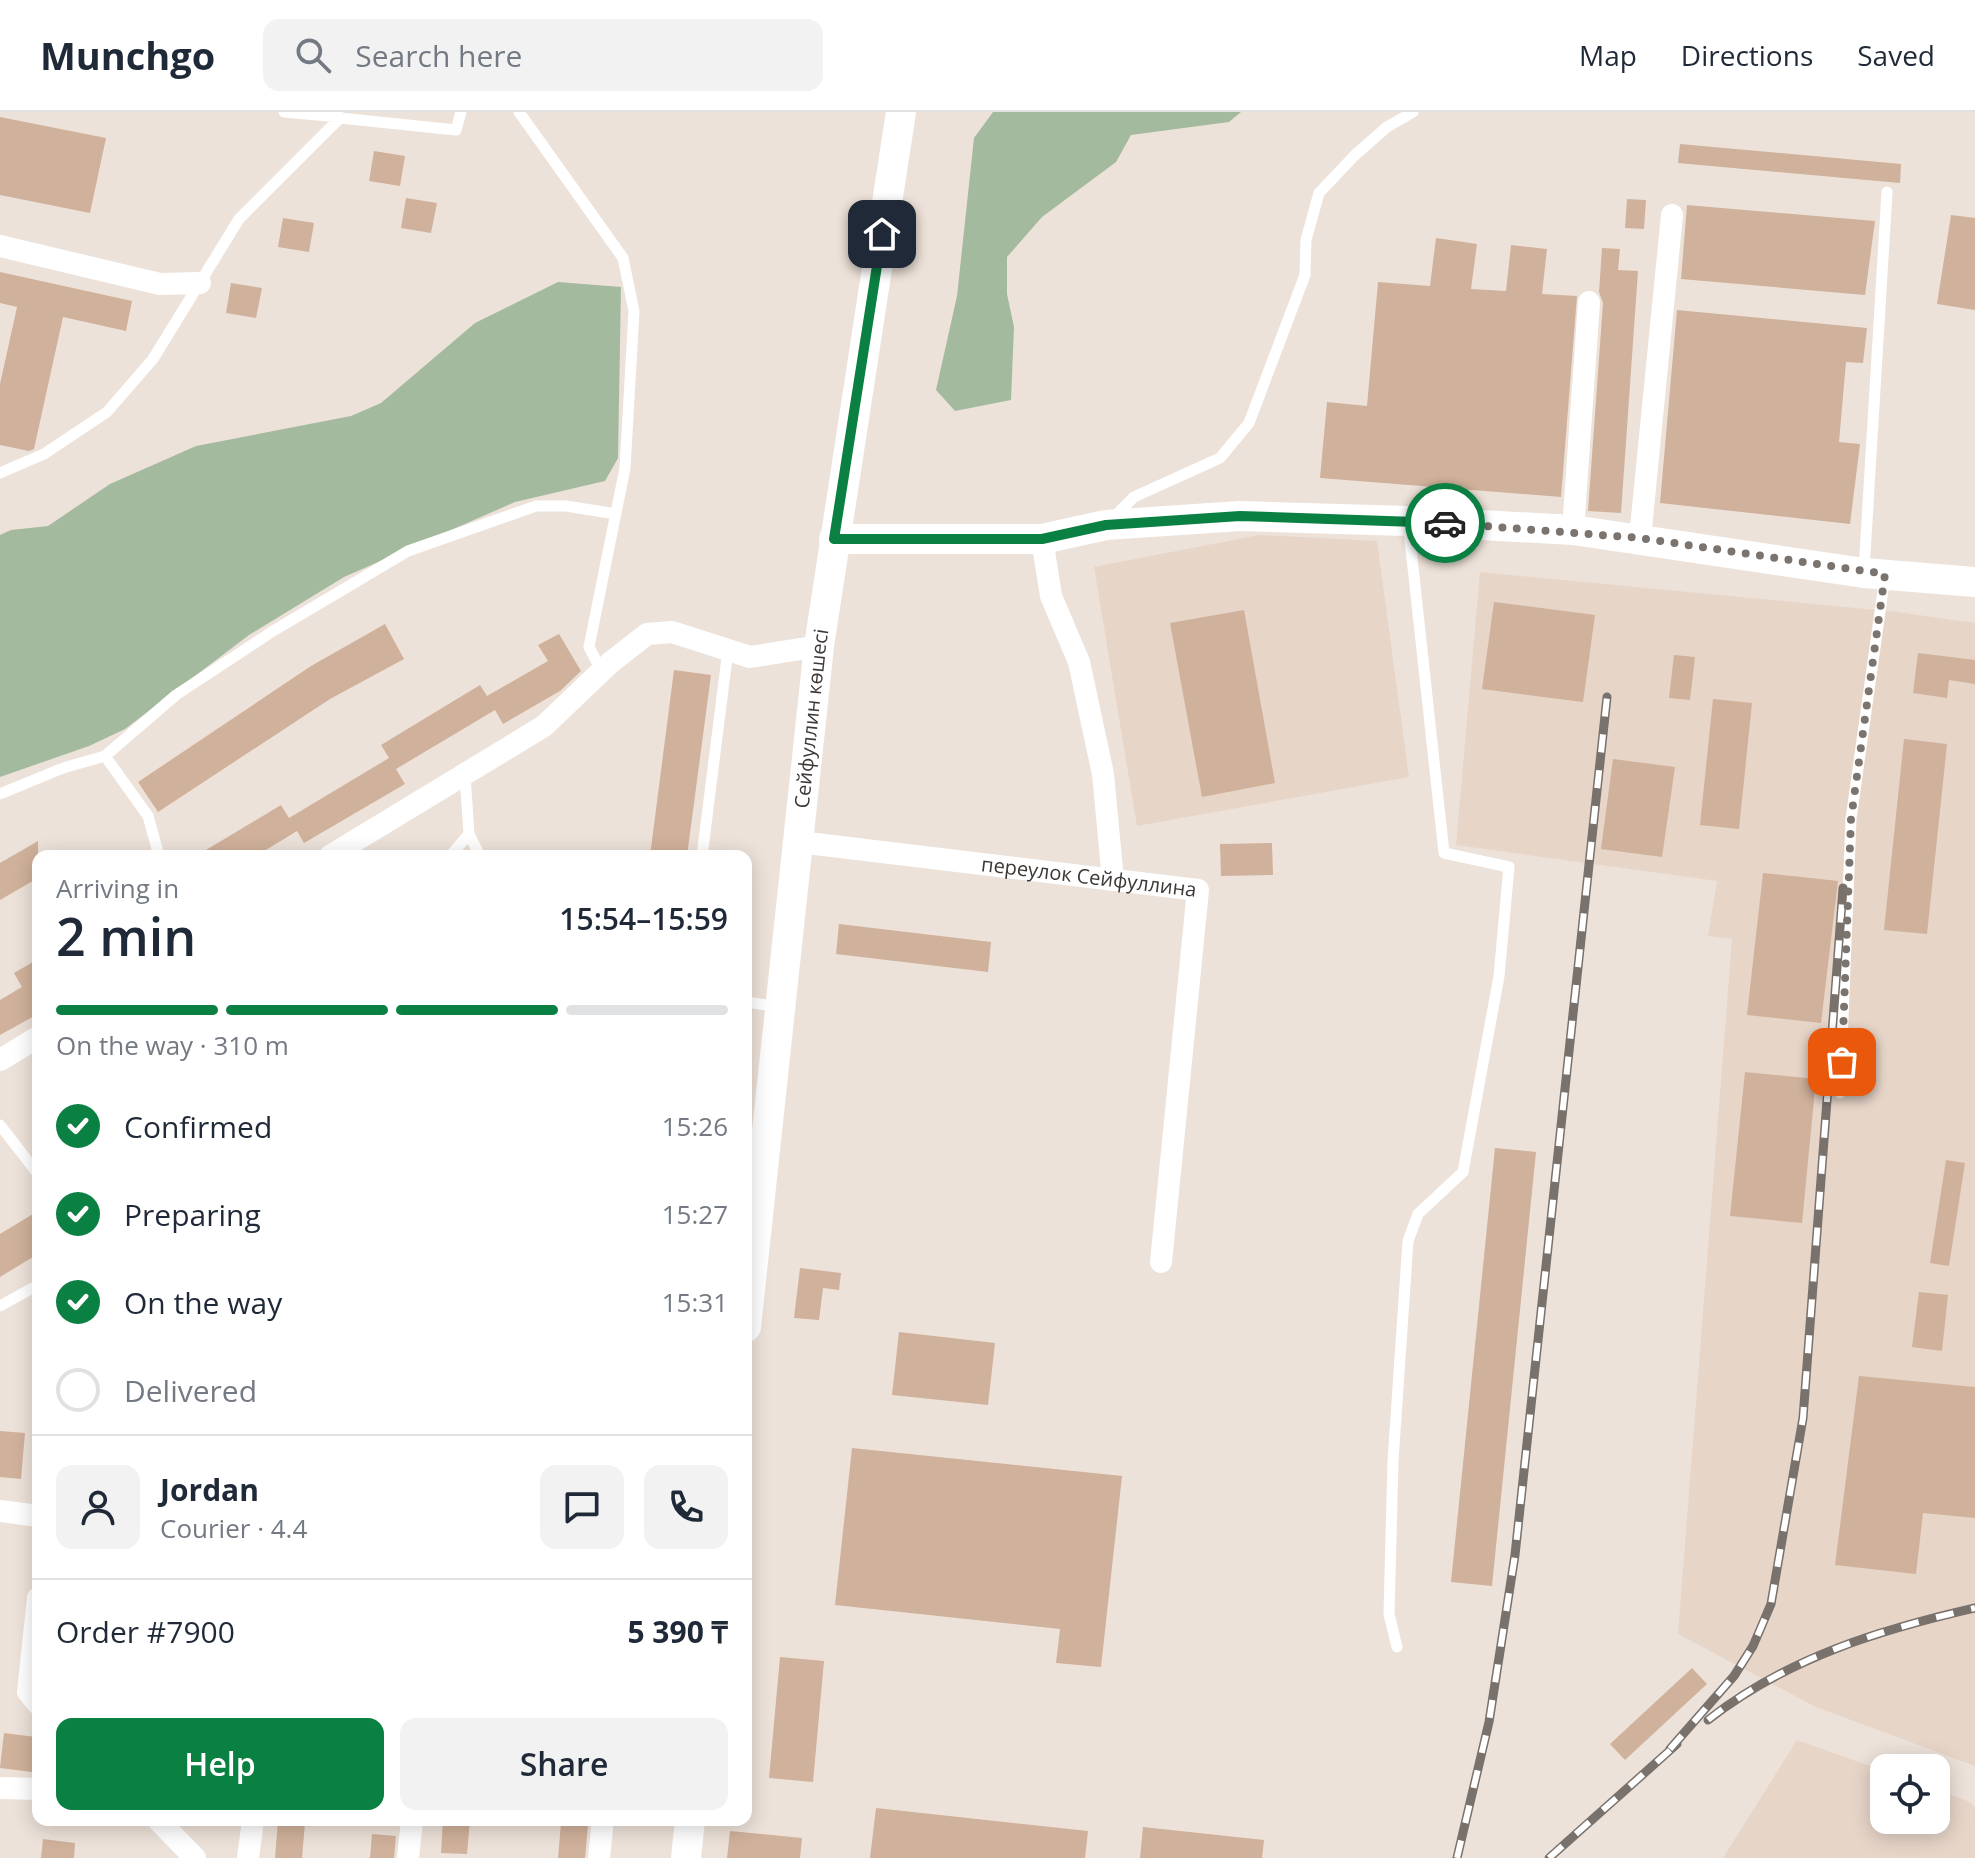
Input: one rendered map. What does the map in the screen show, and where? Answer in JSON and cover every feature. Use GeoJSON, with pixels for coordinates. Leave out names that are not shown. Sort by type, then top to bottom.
{"type":"FeatureCollection","features":[{"type":"Feature","properties":{"kind":"main road","name":"Сейфуллин көшесі"},"geometry":{"type":"LineString","coordinates":[[752,1266],[819,646],[901,112]]}},
{"type":"Feature","properties":{"kind":"main road"},"geometry":{"type":"LineString","coordinates":[[834,539],[1042,539],[1106,525],[1240,516],[1408,521],[1573,530],[1875,574],[1975,582]]}},
{"type":"Feature","properties":{"kind":"main road"},"geometry":{"type":"LineString","coordinates":[[686,1858],[689,1826]]}},
{"type":"Feature","properties":{"kind":"street"},"geometry":{"type":"LineString","coordinates":[[1640,538],[1672,215]]}},
{"type":"Feature","properties":{"kind":"street"},"geometry":{"type":"LineString","coordinates":[[0,246],[160,284],[200,283]]}},
{"type":"Feature","properties":{"kind":"street"},"geometry":{"type":"LineString","coordinates":[[1573,530],[1589,302]]}},
{"type":"Feature","properties":{"kind":"street"},"geometry":{"type":"LineString","coordinates":[[1042,539],[1051,596],[1079,662],[1103,774],[1113,880]]}},
{"type":"Feature","properties":{"kind":"street"},"geometry":{"type":"LineString","coordinates":[[340,850],[544,726],[647,634],[672,632],[728,650],[763,657],[819,646]]}},
{"type":"Feature","properties":{"kind":"street","name":"переулок Сейфуллина"},"geometry":{"type":"LineString","coordinates":[[799,842],[1198,890],[1161,1262]]}},
{"type":"Feature","properties":{"kind":"street"},"geometry":{"type":"LineString","coordinates":[[0,1060],[32,1041]]}},
{"type":"Feature","properties":{"kind":"street"},"geometry":{"type":"LineString","coordinates":[[0,1511],[32,1515]]}},
{"type":"Feature","properties":{"kind":"street"},"geometry":{"type":"LineString","coordinates":[[32,1654],[28,1692],[32,1697]]}},
{"type":"Feature","properties":{"kind":"street"},"geometry":{"type":"LineString","coordinates":[[0,1788],[32,1789]]}},
{"type":"Feature","properties":{"kind":"street"},"geometry":{"type":"LineString","coordinates":[[164,1826],[195,1858]]}},
{"type":"Feature","properties":{"kind":"street"},"geometry":{"type":"LineString","coordinates":[[248,1858],[252,1826]]}},
{"type":"Feature","properties":{"kind":"street"},"geometry":{"type":"LineString","coordinates":[[408,1858],[411,1826]]}},
{"type":"Feature","properties":{"kind":"street"},"geometry":{"type":"LineString","coordinates":[[599,1858],[602,1826]]}},
{"type":"Feature","properties":{"kind":"lane"},"geometry":{"type":"LineString","coordinates":[[284,112],[340,115],[456,130],[461,112]]}},
{"type":"Feature","properties":{"kind":"lane"},"geometry":{"type":"LineString","coordinates":[[519,112],[623,258],[634,311],[625,468],[589,647],[602,672]]}},
{"type":"Feature","properties":{"kind":"lane"},"geometry":{"type":"LineString","coordinates":[[1106,525],[1134,497],[1220,458],[1249,423],[1305,275],[1306,240],[1319,193],[1387,127],[1413,112]]}},
{"type":"Feature","properties":{"kind":"lane"},"geometry":{"type":"LineString","coordinates":[[0,473],[44,454],[107,412],[153,359],[239,219],[340,115]]}},
{"type":"Feature","properties":{"kind":"lane"},"geometry":{"type":"LineString","coordinates":[[1840,1093],[1851,819],[1875,574],[1887,192]]}},
{"type":"Feature","properties":{"kind":"lane"},"geometry":{"type":"LineString","coordinates":[[0,794],[63,768],[105,756],[176,695],[286,623],[408,551],[536,506],[566,506],[616,514]]}},
{"type":"Feature","properties":{"kind":"lane"},"geometry":{"type":"LineString","coordinates":[[1397,1647],[1389,1614],[1393,1461],[1408,1241],[1418,1214],[1463,1172],[1499,976],[1509,867],[1444,853],[1408,521]]}},
{"type":"Feature","properties":{"kind":"lane"},"geometry":{"type":"LineString","coordinates":[[703,850],[728,650]]}},
{"type":"Feature","properties":{"kind":"lane"},"geometry":{"type":"LineString","coordinates":[[105,756],[148,816],[157,850]]}},
{"type":"Feature","properties":{"kind":"lane"},"geometry":{"type":"LineString","coordinates":[[465,774],[469,834],[477,850]]}},
{"type":"Feature","properties":{"kind":"lane"},"geometry":{"type":"LineString","coordinates":[[455,850],[469,834]]}},
{"type":"Feature","properties":{"kind":"lane"},"geometry":{"type":"LineString","coordinates":[[752,1003],[781,1007]]}},
{"type":"Feature","properties":{"kind":"lane"},"geometry":{"type":"LineString","coordinates":[[0,1125],[32,1166]]}},
{"type":"Feature","properties":{"kind":"lane"},"geometry":{"type":"LineString","coordinates":[[0,1306],[32,1288]]}},
{"type":"Feature","properties":{"kind":"shaded area"},"geometry":{"type":"Polygon","coordinates":[[[1259,535],[1377,541],[1409,777],[1137,826],[1094,567],[1259,535]]]}},
{"type":"Feature","properties":{"kind":"shaded area"},"geometry":{"type":"Polygon","coordinates":[[[1480,572],[1897,612],[1975,623],[1975,1766],[1950,1757],[1950,1754],[1943,1754],[1816,1707],[1678,1634],[1732,939],[1708,936],[1717,881],[1456,845],[1480,572]]]}},
{"type":"Feature","properties":{"kind":"shaded area"},"geometry":{"type":"Polygon","coordinates":[[[1797,1740],[1870,1766],[1870,1834],[1950,1834],[1950,1794],[1975,1807],[1975,1858],[1723,1858],[1797,1740]]]}},
{"type":"Feature","properties":{"kind":"green space"},"geometry":{"type":"Polygon","coordinates":[[[993,112],[1241,112],[1229,122],[1131,135],[1116,162],[1042,217],[1007,257],[1007,294],[1014,327],[1011,400],[955,411],[936,390],[957,296],[974,138],[993,112]]]}},
{"type":"Feature","properties":{"kind":"green space"},"geometry":{"type":"Polygon","coordinates":[[[558,282],[621,287],[618,458],[605,481],[515,502],[344,577],[249,635],[125,729],[89,746],[0,777],[0,535],[11,530],[48,526],[110,484],[196,446],[351,416],[381,403],[475,323],[558,282]]]}},
{"type":"Feature","properties":{"kind":"building"},"geometry":{"type":"Polygon","coordinates":[[[0,117],[106,138],[90,213],[0,195],[0,117]]]}},
{"type":"Feature","properties":{"kind":"building"},"geometry":{"type":"Polygon","coordinates":[[[1680,144],[1901,164],[1900,183],[1678,163],[1680,144]]]}},
{"type":"Feature","properties":{"kind":"building"},"geometry":{"type":"Polygon","coordinates":[[[374,151],[405,156],[400,186],[369,181],[374,151]]]}},
{"type":"Feature","properties":{"kind":"building"},"geometry":{"type":"Polygon","coordinates":[[[406,198],[437,203],[431,233],[401,228],[406,198]]]}},
{"type":"Feature","properties":{"kind":"building"},"geometry":{"type":"Polygon","coordinates":[[[1627,199],[1646,200],[1644,229],[1625,228],[1627,199]]]}},
{"type":"Feature","properties":{"kind":"building"},"geometry":{"type":"Polygon","coordinates":[[[1687,205],[1875,221],[1865,295],[1681,279],[1687,205]]]}},
{"type":"Feature","properties":{"kind":"building"},"geometry":{"type":"Polygon","coordinates":[[[1951,215],[1975,218],[1975,310],[1937,304],[1951,215]]]}},
{"type":"Feature","properties":{"kind":"building"},"geometry":{"type":"Polygon","coordinates":[[[283,218],[314,223],[309,252],[278,247],[283,218]]]}},
{"type":"Feature","properties":{"kind":"building"},"geometry":{"type":"Polygon","coordinates":[[[1436,238],[1477,244],[1471,289],[1506,291],[1511,245],[1547,249],[1542,294],[1577,296],[1561,497],[1320,478],[1327,402],[1367,406],[1378,282],[1430,286],[1436,238]]]}},
{"type":"Feature","properties":{"kind":"building"},"geometry":{"type":"Polygon","coordinates":[[[1602,248],[1620,249],[1618,270],[1638,271],[1621,513],[1588,511],[1603,303],[1599,292],[1602,248]]]}},
{"type":"Feature","properties":{"kind":"building"},"geometry":{"type":"Polygon","coordinates":[[[0,272],[132,301],[126,331],[63,317],[34,449],[29,451],[0,445],[0,384],[17,307],[0,303],[0,272]]]}},
{"type":"Feature","properties":{"kind":"building"},"geometry":{"type":"Polygon","coordinates":[[[231,283],[262,288],[256,318],[226,313],[231,283]]]}},
{"type":"Feature","properties":{"kind":"building"},"geometry":{"type":"Polygon","coordinates":[[[1677,310],[1867,328],[1863,363],[1846,362],[1839,442],[1860,444],[1850,524],[1660,503],[1677,310]]]}},
{"type":"Feature","properties":{"kind":"building"},"geometry":{"type":"Polygon","coordinates":[[[1494,602],[1595,615],[1583,702],[1482,689],[1494,602]]]}},
{"type":"Feature","properties":{"kind":"building"},"geometry":{"type":"Polygon","coordinates":[[[1244,610],[1275,783],[1202,797],[1170,623],[1244,610]]]}},
{"type":"Feature","properties":{"kind":"building"},"geometry":{"type":"Polygon","coordinates":[[[385,624],[404,659],[330,699],[158,812],[138,782],[311,666],[385,624]]]}},
{"type":"Feature","properties":{"kind":"building"},"geometry":{"type":"Polygon","coordinates":[[[559,634],[581,671],[560,691],[503,724],[495,710],[396,769],[405,784],[304,843],[297,831],[266,850],[206,850],[281,805],[289,818],[389,758],[381,745],[480,685],[487,696],[548,661],[538,645],[559,634]]]}},
{"type":"Feature","properties":{"kind":"building"},"geometry":{"type":"Polygon","coordinates":[[[1918,653],[1975,660],[1975,684],[1949,680],[1947,698],[1913,693],[1918,653]]]}},
{"type":"Feature","properties":{"kind":"building"},"geometry":{"type":"Polygon","coordinates":[[[1674,655],[1695,657],[1690,700],[1669,698],[1674,655]]]}},
{"type":"Feature","properties":{"kind":"building"},"geometry":{"type":"Polygon","coordinates":[[[674,670],[711,675],[688,850],[651,850],[674,670]]]}},
{"type":"Feature","properties":{"kind":"building"},"geometry":{"type":"Polygon","coordinates":[[[1713,699],[1752,703],[1739,829],[1700,825],[1713,699]]]}},
{"type":"Feature","properties":{"kind":"building"},"geometry":{"type":"Polygon","coordinates":[[[1904,739],[1947,744],[1927,934],[1884,930],[1904,739]]]}},
{"type":"Feature","properties":{"kind":"building"},"geometry":{"type":"Polygon","coordinates":[[[1613,759],[1675,767],[1662,857],[1601,849],[1613,759]]]}},
{"type":"Feature","properties":{"kind":"building"},"geometry":{"type":"Polygon","coordinates":[[[38,841],[38,850],[32,850],[32,881],[0,900],[0,863],[38,841]]]}},
{"type":"Feature","properties":{"kind":"building"},"geometry":{"type":"Polygon","coordinates":[[[1272,843],[1273,875],[1221,876],[1220,844],[1272,843]]]}},
{"type":"Feature","properties":{"kind":"building"},"geometry":{"type":"Polygon","coordinates":[[[1763,873],[1838,881],[1821,1023],[1747,1015],[1763,873]]]}},
{"type":"Feature","properties":{"kind":"building"},"geometry":{"type":"Polygon","coordinates":[[[839,924],[991,942],[988,972],[836,954],[839,924]]]}},
{"type":"Feature","properties":{"kind":"building"},"geometry":{"type":"Polygon","coordinates":[[[32,962],[32,1017],[0,1035],[0,1000],[22,987],[14,973],[32,962]]]}},
{"type":"Feature","properties":{"kind":"building"},"geometry":{"type":"Polygon","coordinates":[[[1745,1072],[1816,1079],[1802,1223],[1730,1216],[1745,1072]]]}},
{"type":"Feature","properties":{"kind":"building"},"geometry":{"type":"Polygon","coordinates":[[[1495,1148],[1536,1152],[1492,1586],[1451,1582],[1495,1148]]]}},
{"type":"Feature","properties":{"kind":"building"},"geometry":{"type":"Polygon","coordinates":[[[1946,1160],[1965,1163],[1949,1266],[1930,1263],[1946,1160]]]}},
{"type":"Feature","properties":{"kind":"building"},"geometry":{"type":"Polygon","coordinates":[[[32,1215],[32,1258],[0,1277],[0,1234],[32,1215]]]}},
{"type":"Feature","properties":{"kind":"building"},"geometry":{"type":"Polygon","coordinates":[[[800,1268],[841,1273],[839,1290],[823,1288],[819,1320],[794,1318],[800,1268]]]}},
{"type":"Feature","properties":{"kind":"building"},"geometry":{"type":"Polygon","coordinates":[[[1919,1292],[1948,1295],[1942,1351],[1912,1347],[1919,1292]]]}},
{"type":"Feature","properties":{"kind":"building"},"geometry":{"type":"Polygon","coordinates":[[[899,1332],[995,1343],[988,1405],[892,1395],[899,1332]]]}},
{"type":"Feature","properties":{"kind":"building"},"geometry":{"type":"Polygon","coordinates":[[[1859,1376],[1975,1387],[1975,1518],[1923,1513],[1916,1574],[1835,1565],[1859,1376]]]}},
{"type":"Feature","properties":{"kind":"building"},"geometry":{"type":"Polygon","coordinates":[[[0,1431],[25,1433],[21,1479],[0,1477],[0,1431]]]}},
{"type":"Feature","properties":{"kind":"building"},"geometry":{"type":"Polygon","coordinates":[[[852,1448],[1122,1476],[1101,1667],[1056,1663],[1060,1629],[835,1605],[852,1448]]]}},
{"type":"Feature","properties":{"kind":"building"},"geometry":{"type":"Polygon","coordinates":[[[780,1657],[824,1661],[813,1782],[769,1778],[780,1657]]]}},
{"type":"Feature","properties":{"kind":"building"},"geometry":{"type":"Polygon","coordinates":[[[1692,1668],[1707,1684],[1625,1760],[1610,1744],[1692,1668]]]}},
{"type":"Feature","properties":{"kind":"building"},"geometry":{"type":"Polygon","coordinates":[[[4,1733],[32,1736],[32,1772],[0,1768],[4,1733]]]}},
{"type":"Feature","properties":{"kind":"building"},"geometry":{"type":"Polygon","coordinates":[[[876,1808],[1088,1831],[1085,1858],[870,1858],[876,1808]]]}},
{"type":"Feature","properties":{"kind":"building"},"geometry":{"type":"Polygon","coordinates":[[[278,1826],[305,1826],[302,1858],[275,1858],[278,1826]]]}},
{"type":"Feature","properties":{"kind":"building"},"geometry":{"type":"Polygon","coordinates":[[[443,1826],[469,1826],[467,1854],[441,1853],[443,1826]]]}},
{"type":"Feature","properties":{"kind":"building"},"geometry":{"type":"Polygon","coordinates":[[[561,1826],[588,1826],[585,1858],[558,1858],[561,1826]]]}},
{"type":"Feature","properties":{"kind":"building"},"geometry":{"type":"Polygon","coordinates":[[[1143,1827],[1264,1840],[1262,1858],[1140,1858],[1143,1827]]]}},
{"type":"Feature","properties":{"kind":"building"},"geometry":{"type":"Polygon","coordinates":[[[730,1831],[802,1838],[800,1858],[727,1858],[730,1831]]]}},
{"type":"Feature","properties":{"kind":"building"},"geometry":{"type":"Polygon","coordinates":[[[372,1834],[396,1836],[394,1858],[370,1858],[372,1834]]]}},
{"type":"Feature","properties":{"kind":"building"},"geometry":{"type":"Polygon","coordinates":[[[43,1839],[75,1843],[74,1858],[41,1858],[43,1839]]]}},
{"type":"Feature","properties":{"kind":"railway"},"geometry":{"type":"LineString","coordinates":[[1457,1858],[1489,1722],[1515,1555],[1607,697]]}},
{"type":"Feature","properties":{"kind":"railway"},"geometry":{"type":"LineString","coordinates":[[1670,1749],[1734,1676],[1753,1646],[1771,1604],[1803,1418],[1843,888]]}},
{"type":"Feature","properties":{"kind":"railway"},"geometry":{"type":"LineString","coordinates":[[1708,1720],[1770,1679],[1835,1649],[1904,1626],[1975,1608]]}},
{"type":"Feature","properties":{"kind":"railway"},"geometry":{"type":"LineString","coordinates":[[1549,1858],[1677,1744]]}},
{"type":"Feature","properties":{"kind":"way so far"},"geometry":{"type":"LineString","coordinates":[[1445,523],[1573,530],[1885,574],[1851,819],[1842,1062]]}},
{"type":"Feature","properties":{"kind":"route"},"geometry":{"type":"LineString","coordinates":[[882,234],[834,539],[893,541],[958,536],[1042,539],[1106,525],[1240,516],[1445,523]]}}]}
